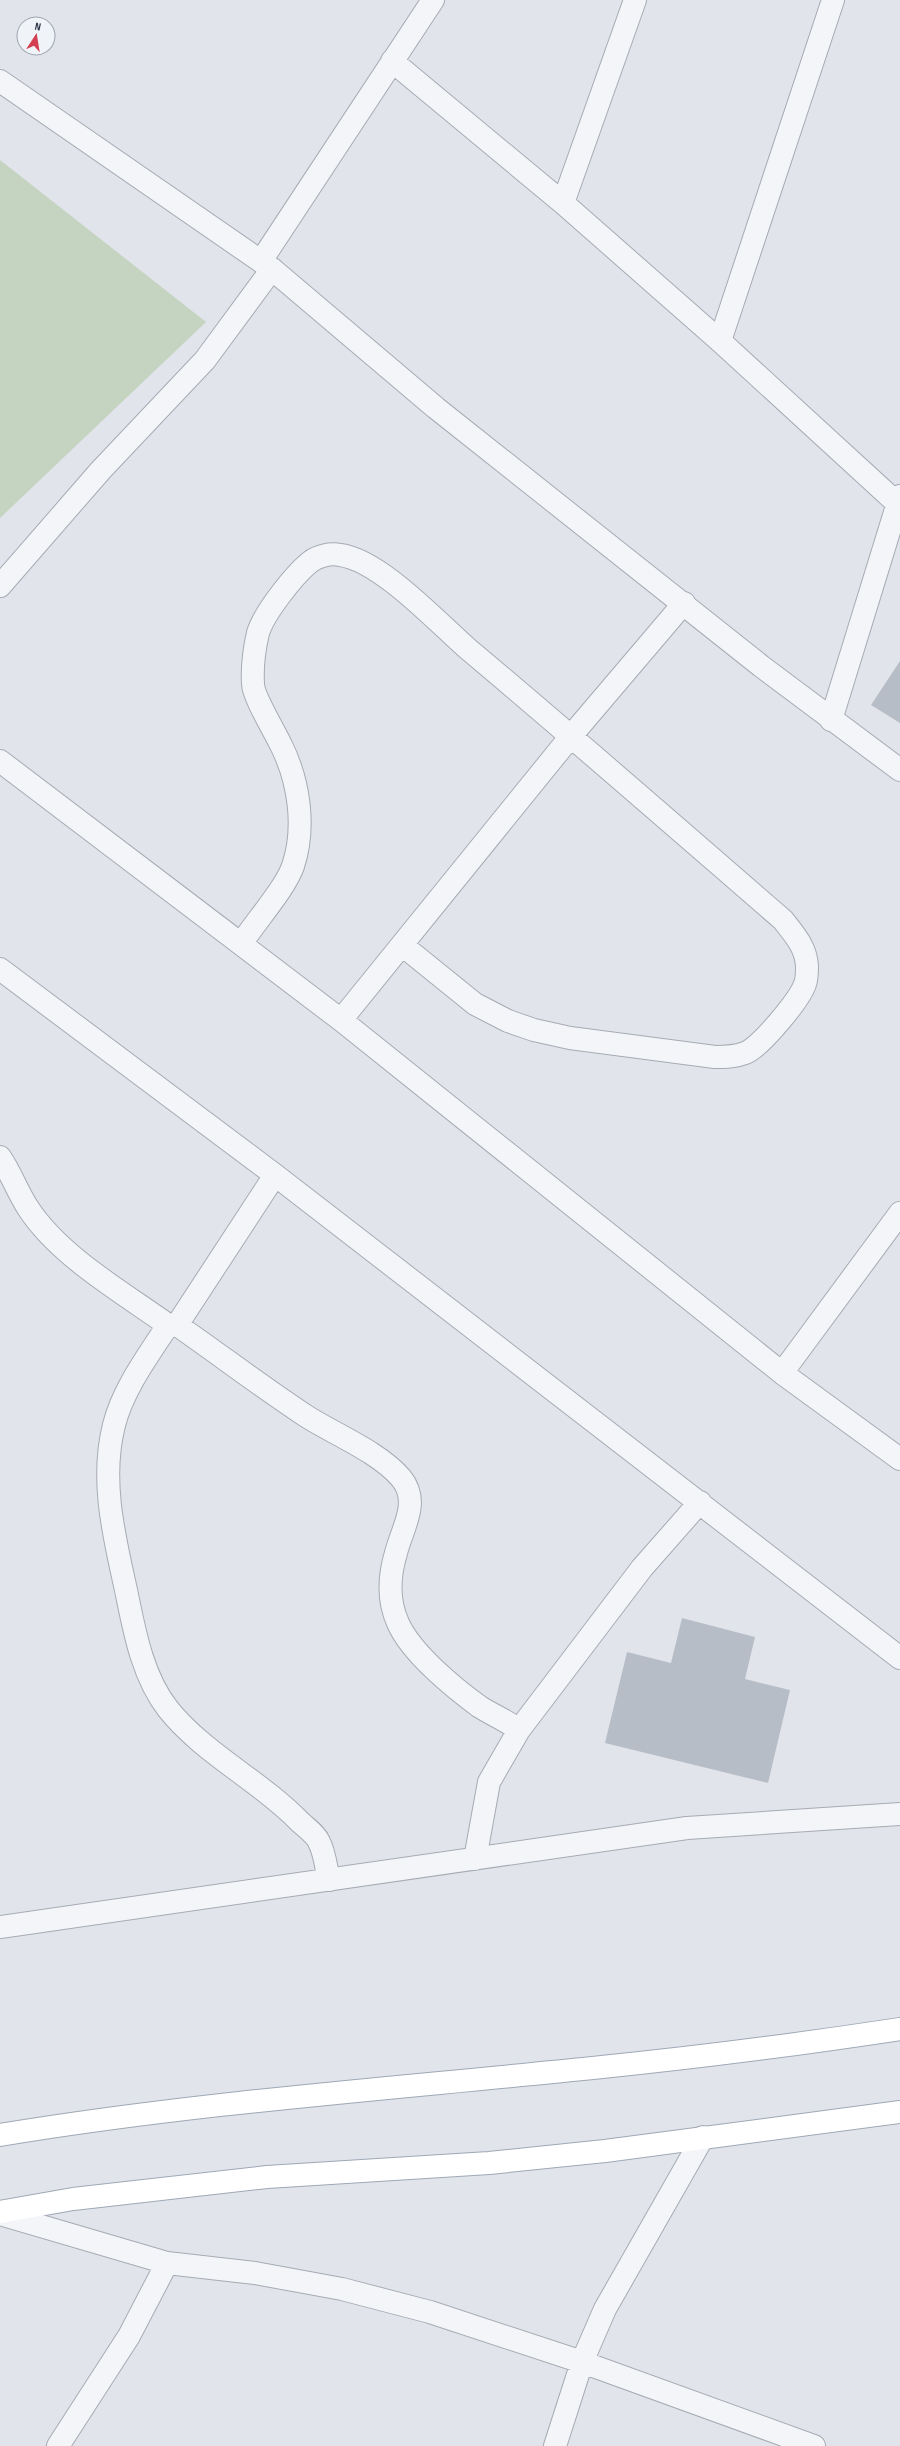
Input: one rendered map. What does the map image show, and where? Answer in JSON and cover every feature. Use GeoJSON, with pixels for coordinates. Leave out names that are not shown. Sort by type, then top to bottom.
{"type":"FeatureCollection","features":[{"type":"Feature","properties":{"kind":"main road"},"geometry":{"type":"LineString","coordinates":[[0,2136],[68,2124],[274,2100],[603,2067],[812,2042],[900,2029]]}},
{"type":"Feature","properties":{"kind":"main road"},"geometry":{"type":"LineString","coordinates":[[0,2213],[73,2199],[267,2177],[489,2163],[605,2151],[900,2112]]}},
{"type":"Feature","properties":{"kind":"street"},"geometry":{"type":"LineString","coordinates":[[0,586],[101,470],[205,360],[266,265],[392,61],[433,0]]}},
{"type":"Feature","properties":{"kind":"street"},"geometry":{"type":"LineString","coordinates":[[563,203],[635,0]]}},
{"type":"Feature","properties":{"kind":"street"},"geometry":{"type":"LineString","coordinates":[[720,341],[833,0]]}},
{"type":"Feature","properties":{"kind":"street"},"geometry":{"type":"LineString","coordinates":[[392,61],[563,203],[899,500],[831,720]]}},
{"type":"Feature","properties":{"kind":"street"},"geometry":{"type":"LineString","coordinates":[[0,81],[266,265],[436,408],[831,720],[900,770]]}},
{"type":"Feature","properties":{"kind":"street"},"geometry":{"type":"LineString","coordinates":[[241,944],[292,867],[298,840],[299,814],[294,781],[288,758],[253,689],[254,653],[259,630],[273,606],[310,562],[323,556],[338,554],[355,558],[404,590],[433,618],[783,920],[801,943],[807,964],[806,983],[795,1003],[752,1049],[746,1053],[730,1057],[570,1038],[534,1030],[508,1021],[475,1004],[402,945]]}},
{"type":"Feature","properties":{"kind":"street"},"geometry":{"type":"LineString","coordinates":[[341,1020],[571,736],[684,603]]}},
{"type":"Feature","properties":{"kind":"street"},"geometry":{"type":"LineString","coordinates":[[0,761],[341,1020],[782,1373],[900,1459]]}},
{"type":"Feature","properties":{"kind":"street"},"geometry":{"type":"LineString","coordinates":[[0,969],[275,1175],[900,1658]]}},
{"type":"Feature","properties":{"kind":"street"},"geometry":{"type":"LineString","coordinates":[[0,1157],[11,1173],[28,1208],[47,1231],[79,1261],[306,1416],[351,1440],[401,1478],[408,1492],[410,1505],[408,1519],[396,1552],[390,1586],[390,1598],[399,1625],[412,1645],[459,1690],[481,1707],[519,1730]]}},
{"type":"Feature","properties":{"kind":"street"},"geometry":{"type":"LineString","coordinates":[[275,1175],[172,1325],[137,1372],[123,1400],[114,1426],[110,1457],[109,1496],[112,1528],[135,1632],[150,1675],[168,1708],[200,1741],[232,1767],[278,1799],[319,1841],[329,1880]]}},
{"type":"Feature","properties":{"kind":"street"},"geometry":{"type":"LineString","coordinates":[[782,1373],[900,1213]]}},
{"type":"Feature","properties":{"kind":"street"},"geometry":{"type":"LineString","coordinates":[[475,1859],[489,1782],[519,1730],[642,1568],[700,1502]]}},
{"type":"Feature","properties":{"kind":"street"},"geometry":{"type":"LineString","coordinates":[[0,1927],[687,1828],[900,1814]]}},
{"type":"Feature","properties":{"kind":"street"},"geometry":{"type":"LineString","coordinates":[[555,2446],[582,2362],[605,2310],[625,2270],[703,2137]]}},
{"type":"Feature","properties":{"kind":"street"},"geometry":{"type":"LineString","coordinates":[[0,2213],[167,2263],[256,2273],[342,2289],[430,2312],[582,2362],[814,2446]]}},
{"type":"Feature","properties":{"kind":"street"},"geometry":{"type":"LineString","coordinates":[[58,2446],[129,2336],[167,2263]]}},
{"type":"Feature","properties":{"kind":"green space"},"geometry":{"type":"Polygon","coordinates":[[[0,160],[206,322],[0,518],[0,160]]]}},
{"type":"Feature","properties":{"kind":"building"},"geometry":{"type":"Polygon","coordinates":[[[900,661],[900,723],[871,705],[900,661]]]}},
{"type":"Feature","properties":{"kind":"building"},"geometry":{"type":"Polygon","coordinates":[[[682,1618],[755,1637],[745,1679],[790,1690],[768,1783],[605,1743],[627,1652],[671,1663],[682,1618]]]}}]}
